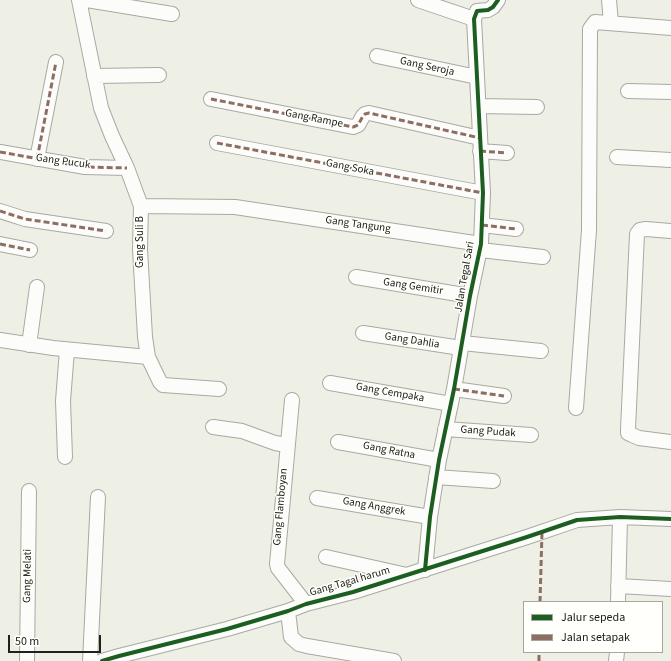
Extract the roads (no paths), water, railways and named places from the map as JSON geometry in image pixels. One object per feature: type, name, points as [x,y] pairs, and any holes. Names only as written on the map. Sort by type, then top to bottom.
[{"type":"street","name":"Gang Suli B","points":[[79,0],[101,108],[127,168],[141,206],[140,249],[145,336],[148,356],[160,382],[163,385],[219,389]]},
{"type":"street","points":[[87,0],[172,14]]},
{"type":"street","points":[[418,0],[474,19],[477,10],[488,10],[493,7],[498,0]]},
{"type":"street","points":[[609,0],[611,23]]},
{"type":"street","name":"Jalan Tegal Sari","points":[[425,570],[430,517],[436,477],[462,346],[480,247],[482,225],[483,193],[474,19]]},
{"type":"street","points":[[576,408],[589,230],[590,29],[595,22],[671,28]]},
{"type":"street","name":"Gang Seroja","points":[[377,56],[477,77]]},
{"type":"street","points":[[37,159],[56,62]]},
{"type":"street","points":[[94,76],[160,75]]},
{"type":"street","points":[[628,91],[671,92]]},
{"type":"street","name":"Gang Rampe","points":[[211,99],[353,127],[358,125],[365,114],[369,113],[480,144]]},
{"type":"street","points":[[479,106],[537,107]]},
{"type":"street","name":"Gang Soka","points":[[217,143],[483,193]]},
{"type":"street","points":[[480,144],[507,153]]},
{"type":"street","name":"Gang Pucuk","points":[[0,152],[85,167],[127,168]]},
{"type":"street","points":[[616,157],[671,160]]},
{"type":"street","name":"Gang Tangung","points":[[141,206],[235,207],[543,257]]},
{"type":"street","points":[[0,211],[25,219],[106,231]]},
{"type":"street","points":[[482,225],[516,228]]},
{"type":"street","points":[[671,231],[646,229],[640,230],[637,234],[628,429],[628,433],[639,438],[671,442]]},
{"type":"street","points":[[0,244],[30,250]]},
{"type":"street","name":"Gang Gemitir","points":[[356,278],[470,296]]},
{"type":"street","points":[[29,344],[37,287]]},
{"type":"street","name":"Gang Dahlia","points":[[363,333],[462,346],[541,352]]},
{"type":"street","points":[[0,340],[67,350],[148,356]]},
{"type":"street","points":[[65,457],[63,401],[67,350]]},
{"type":"street","name":"Gang Cempaka","points":[[330,383],[451,404]]},
{"type":"street","points":[[454,389],[504,396]]},
{"type":"street","name":"Gang Flamboyan","points":[[292,400],[276,564],[306,604]]},
{"type":"street","points":[[213,427],[242,431],[287,445]]},
{"type":"street","name":"Gang Pudak","points":[[445,429],[531,435]]},
{"type":"street","name":"Gang Ratna","points":[[338,442],[439,460]]},
{"type":"street","points":[[436,477],[493,481]]},
{"type":"street","name":"Gang Melati","points":[[27,661],[29,491]]},
{"type":"street","points":[[90,661],[98,497]]},
{"type":"street","name":"Gang Anggrek","points":[[317,498],[430,517]]},
{"type":"street","points":[[618,601],[620,517]]},
{"type":"street","name":"Gang Tagal harum","points":[[104,661],[228,629],[306,604],[354,592],[577,520],[620,517],[671,519]]},
{"type":"street","points":[[326,557],[408,575]]},
{"type":"street","points":[[618,586],[671,589]]},
{"type":"street","points":[[288,611],[291,637],[299,644],[394,661]]}]
